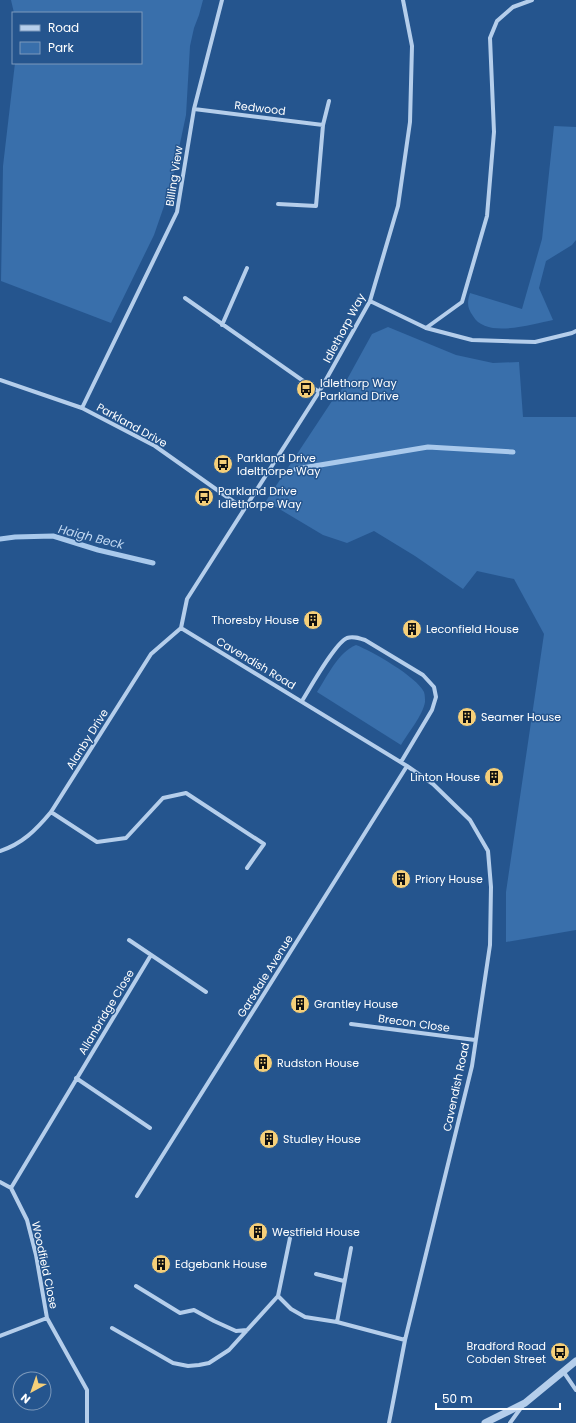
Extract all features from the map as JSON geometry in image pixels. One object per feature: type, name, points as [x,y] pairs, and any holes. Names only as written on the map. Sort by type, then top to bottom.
[{"type":"street","name":"Billing View","points":[[82,408],[177,212],[194,109],[222,0]]},
{"type":"street","name":"Idlethorp Way","points":[[181,628],[187,599],[319,392],[370,301],[398,206],[410,122],[412,46],[403,0]]},
{"type":"street","points":[[426,328],[462,302],[488,216],[494,132],[490,38],[497,21],[513,7],[532,0]]},
{"type":"street","points":[[278,204],[316,206],[323,125],[329,101]]},
{"type":"street","name":"Redwood","points":[[194,109],[323,125]]},
{"type":"street","points":[[222,325],[247,268]]},
{"type":"street","points":[[185,298],[319,392]]},
{"type":"street","points":[[370,301],[426,328],[472,340],[535,342],[576,331]]},
{"type":"street","name":"Parkland Drive","points":[[0,380],[82,408],[155,446],[244,509]]},
{"type":"street","name":"Cavendish Road","points":[[181,628],[408,766],[434,784],[470,820],[488,851],[491,887],[490,946],[472,1066],[405,1340],[389,1423]]},
{"type":"street","name":"Alanby Drive","points":[[0,851],[14,846],[38,828],[51,812],[151,654],[181,628]]},
{"type":"street","name":"Cavendish Road","points":[[302,701],[333,652],[346,638],[355,637],[366,640],[423,674],[434,687],[436,697],[432,710],[401,762]]},
{"type":"street","name":"Garsdale Avenue","points":[[137,1196],[408,766]]},
{"type":"street","points":[[51,812],[97,842],[126,838],[163,798],[186,793],[264,844],[247,868]]},
{"type":"street","points":[[129,940],[206,992]]},
{"type":"street","name":"Allanbridge Close","points":[[10,1188],[151,955]]},
{"type":"street","name":"Brecon Close","points":[[351,1024],[475,1040]]},
{"type":"street","points":[[76,1078],[150,1128]]},
{"type":"street","points":[[0,1182],[10,1188]]},
{"type":"street","name":"Woodfield Close","points":[[10,1188],[27,1220],[36,1255],[47,1318],[87,1390],[88,1423]]},
{"type":"street","points":[[112,1328],[173,1363],[188,1366],[209,1364],[229,1350],[278,1296],[290,1238]]},
{"type":"street","points":[[337,1322],[350,1248]]},
{"type":"street","points":[[316,1274],[344,1281]]},
{"type":"street","points":[[136,1286],[180,1313],[194,1310],[236,1331],[247,1330]]},
{"type":"street","points":[[278,1296],[291,1309],[305,1317],[337,1322],[405,1340]]},
{"type":"street","points":[[0,1336],[47,1318]]},
{"type":"street","points":[[485,1423],[525,1403],[576,1361]]},
{"type":"street","points":[[563,1371],[576,1390]]},
{"type":"street","points":[[510,1423],[525,1403]]},
{"type":"green space","points":[[11,0],[203,0],[190,46],[186,115],[171,186],[154,235],[111,323],[1,281],[3,166],[15,64],[142,64],[142,12],[14,12]]},
{"type":"green space","points":[[554,126],[576,127],[576,240],[572,245],[546,261],[539,288],[553,320],[522,327],[488,327],[479,323],[473,316],[468,305],[468,299],[470,293],[522,309],[542,239]]},
{"type":"green space","points":[[388,327],[456,355],[493,363],[519,362],[523,417],[576,417],[576,930],[506,942],[506,892],[544,634],[514,579],[477,571],[463,589],[415,556],[374,531],[347,543],[323,535],[266,501],[332,401],[339,394],[372,334]]},
{"type":"green space","points":[[356,645],[404,672],[420,686],[424,692],[424,707],[401,745],[317,692],[338,659],[350,648]]},
{"type":"waterway","points":[[296,469],[428,447],[513,452]]},
{"type":"waterway","name":"Haigh Beck","points":[[0,539],[53,536],[98,550],[153,563]]},
{"type":"place","name":"Idlethorp Way Parkland Drive","points":[[306,389]]},
{"type":"place","name":"Parkland Drive Idelthorpe Way","points":[[223,464]]},
{"type":"place","name":"Parkland Drive Idlethorpe Way","points":[[204,497]]},
{"type":"place","name":"Thoresby House","points":[[313,620]]},
{"type":"place","name":"Leconfield House","points":[[412,629]]},
{"type":"place","name":"Seamer House","points":[[467,717]]},
{"type":"place","name":"Linton House","points":[[494,777]]},
{"type":"place","name":"Priory House","points":[[401,879]]},
{"type":"place","name":"Grantley House","points":[[300,1004]]},
{"type":"place","name":"Rudston House","points":[[263,1063]]},
{"type":"place","name":"Studley House","points":[[269,1139]]},
{"type":"place","name":"Westfield House","points":[[258,1232]]},
{"type":"place","name":"Edgebank House","points":[[161,1264]]},
{"type":"place","name":"Bradford Road Cobden Street","points":[[560,1352]]}]
